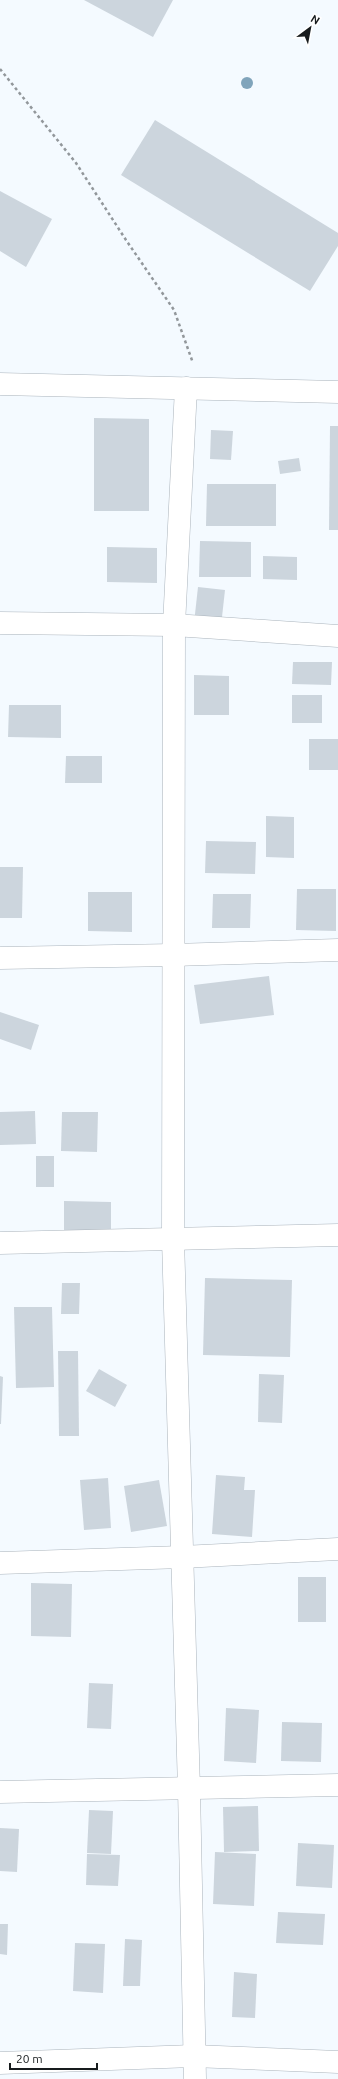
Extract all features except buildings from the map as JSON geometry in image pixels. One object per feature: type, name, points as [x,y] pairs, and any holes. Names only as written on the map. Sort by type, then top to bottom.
[{"type":"street","points":[[0,384],[338,392]]},
{"type":"street","points":[[194,388],[174,625],[173,1239],[189,1789],[195,2079]]},
{"type":"street","points":[[0,623],[174,625],[338,636]]},
{"type":"street","points":[[0,958],[338,950]]},
{"type":"street","points":[[0,1243],[338,1235]]},
{"type":"street","points":[[0,1563],[182,1557],[338,1549]]},
{"type":"street","points":[[0,1792],[338,1785]]},
{"type":"street","points":[[0,2063],[194,2056],[338,2062]]},
{"type":"path","points":[[0,69],[76,163],[174,310],[194,388]]}]
